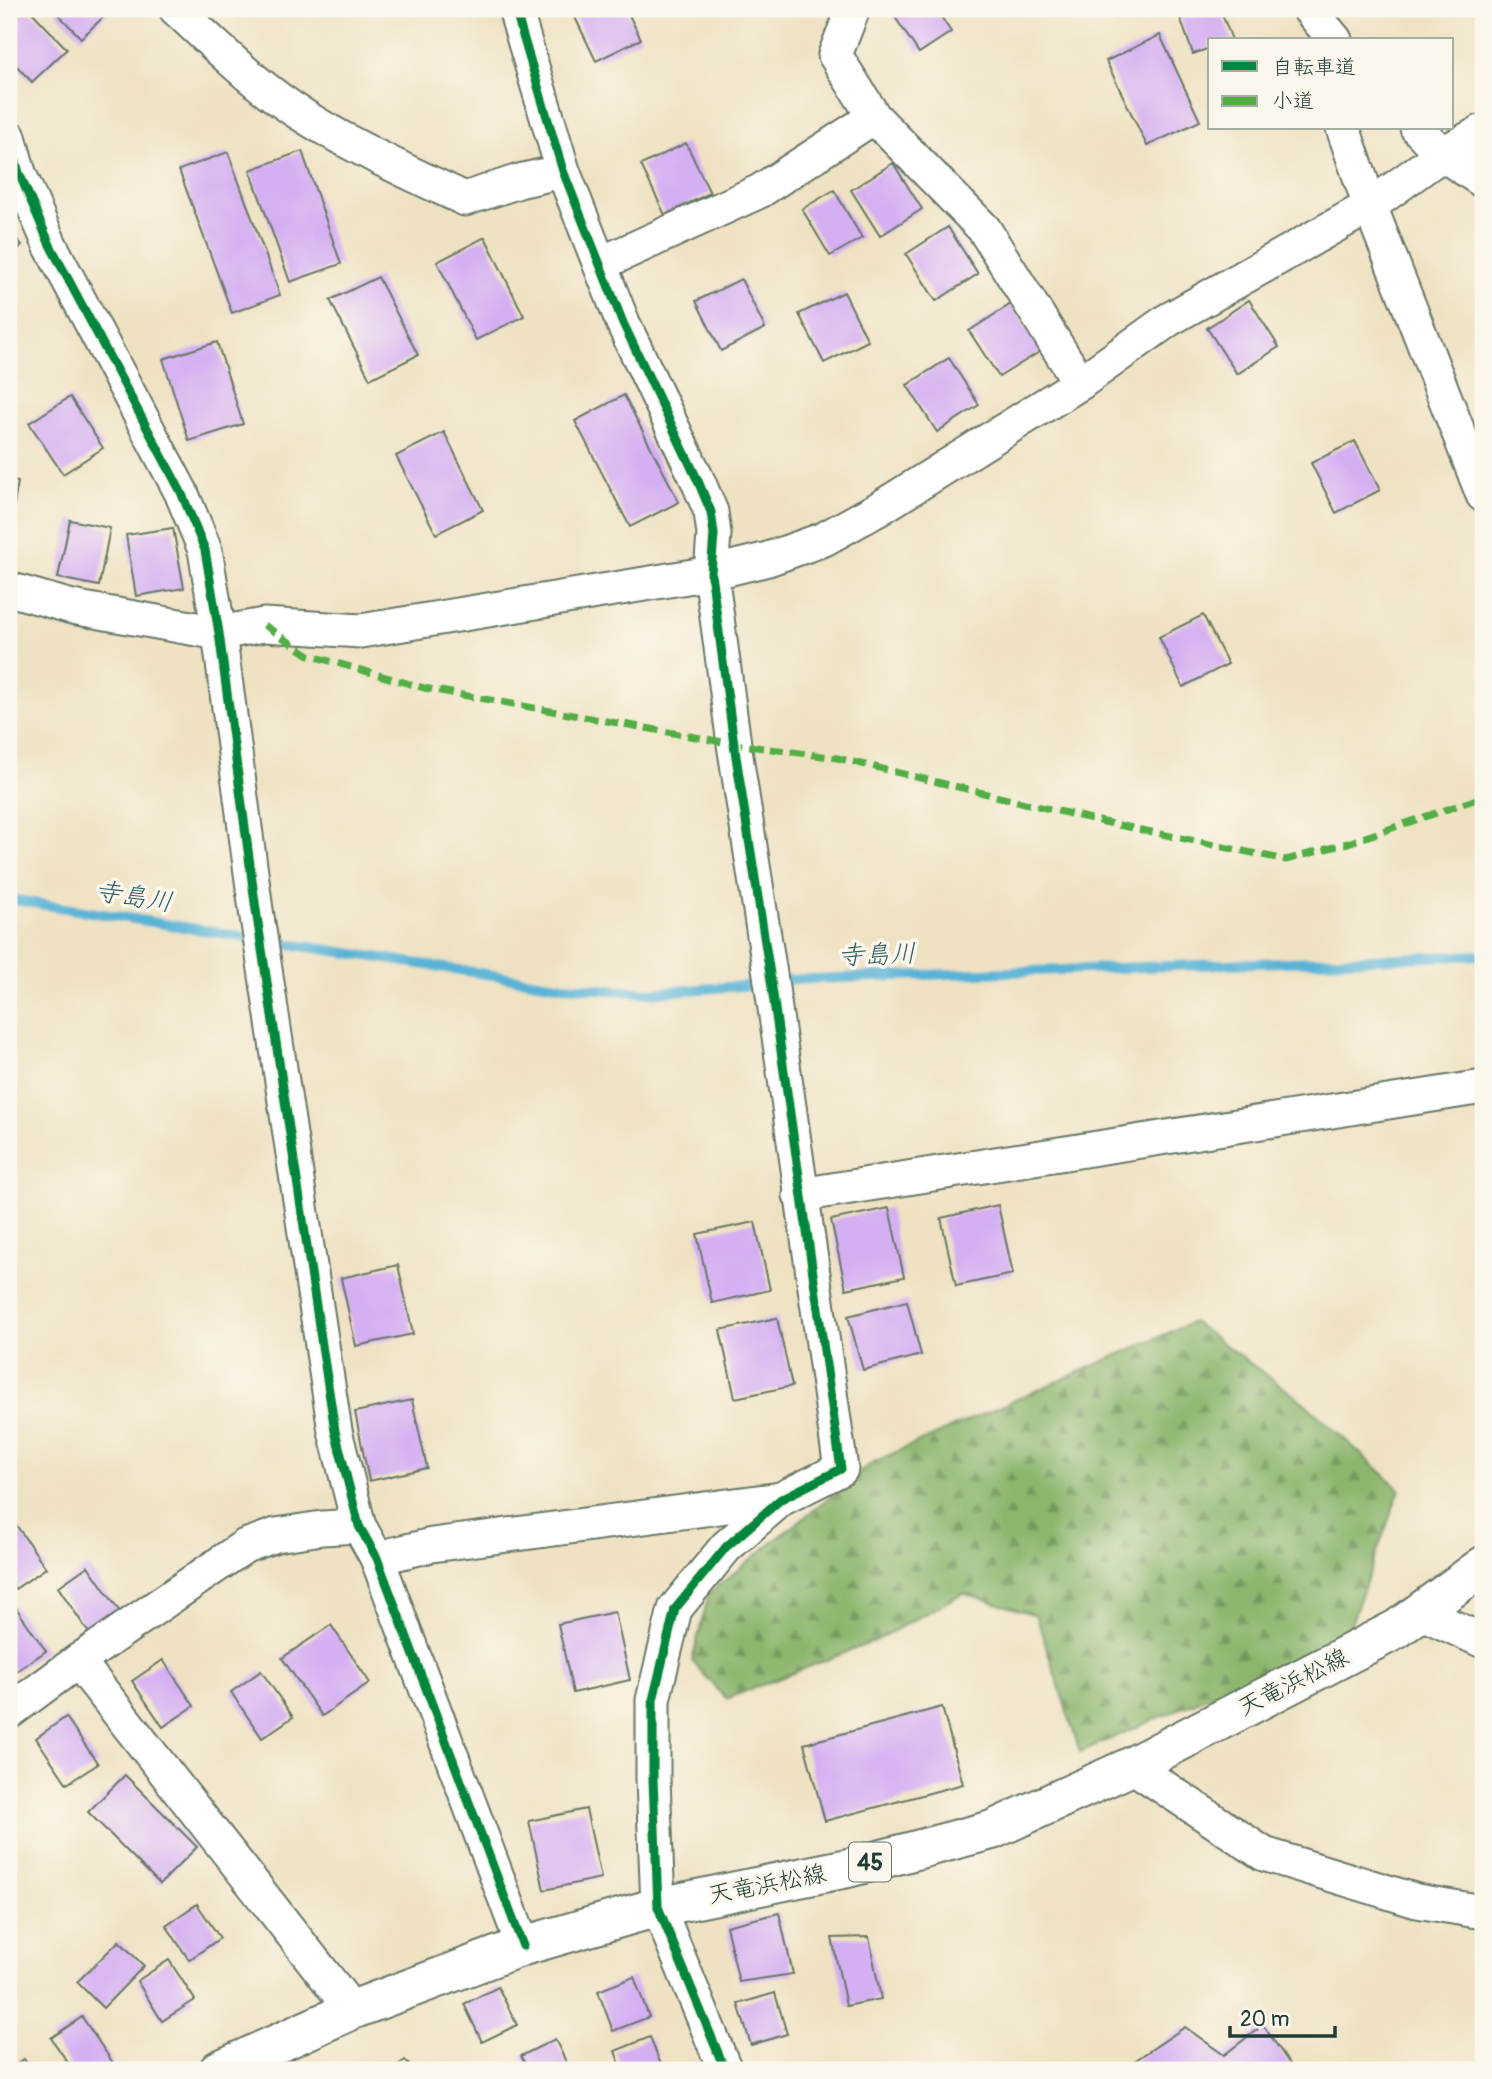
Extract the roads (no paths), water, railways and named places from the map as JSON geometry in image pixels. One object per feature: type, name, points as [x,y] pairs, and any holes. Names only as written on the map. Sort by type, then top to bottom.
[{"type":"main road","name":"天竜浜松線","points":[[219,2070],[352,2010],[523,1946],[658,1907],[848,1868],[992,1829],[1132,1766],[1397,1629],[1483,1566]]},
{"type":"street","points":[[176,9],[242,69],[306,118],[391,164],[465,199],[519,181],[563,171]]},
{"type":"street","points":[[515,9],[563,171],[623,323],[711,512],[715,534],[711,573],[734,744],[841,1469],[781,1499],[726,1547],[675,1609],[653,1700],[658,1907],[725,2070]]},
{"type":"street","points":[[853,9],[835,55],[874,117],[984,229],[1080,383]]},
{"type":"street","points":[[1303,9],[1313,38]]},
{"type":"street","points":[[1309,9],[1333,38]]},
{"type":"street","points":[[600,264],[760,191],[874,117]]},
{"type":"street","points":[[1344,130],[1370,206],[1483,495]]},
{"type":"street","points":[[1419,130],[1442,154],[1483,181]]},
{"type":"street","points":[[9,589],[72,607],[219,633],[264,625],[361,631],[711,573],[768,559],[824,539],[880,508],[1080,383],[1168,320],[1370,206],[1442,154],[1483,131]]},
{"type":"street","points":[[9,137],[19,173],[50,245],[181,492],[205,550],[335,1431],[359,1526],[377,1558],[523,1946]]},
{"type":"street","points":[[800,1195],[1483,1087]]},
{"type":"street","points":[[377,1558],[432,1545],[781,1499]]},
{"type":"street","points":[[9,1712],[245,1546],[276,1535],[359,1526]]},
{"type":"street","points":[[1420,1612],[1483,1641]]},
{"type":"street","points":[[78,1661],[352,2010]]},
{"type":"street","points":[[1132,1766],[1264,1854],[1417,1901],[1483,1912]]},
{"type":"waterway","name":"寺島川","points":[[9,899],[252,938]]},
{"type":"waterway","name":"寺島川","points":[[276,942],[564,986],[649,993],[783,980],[1483,955]]}]
